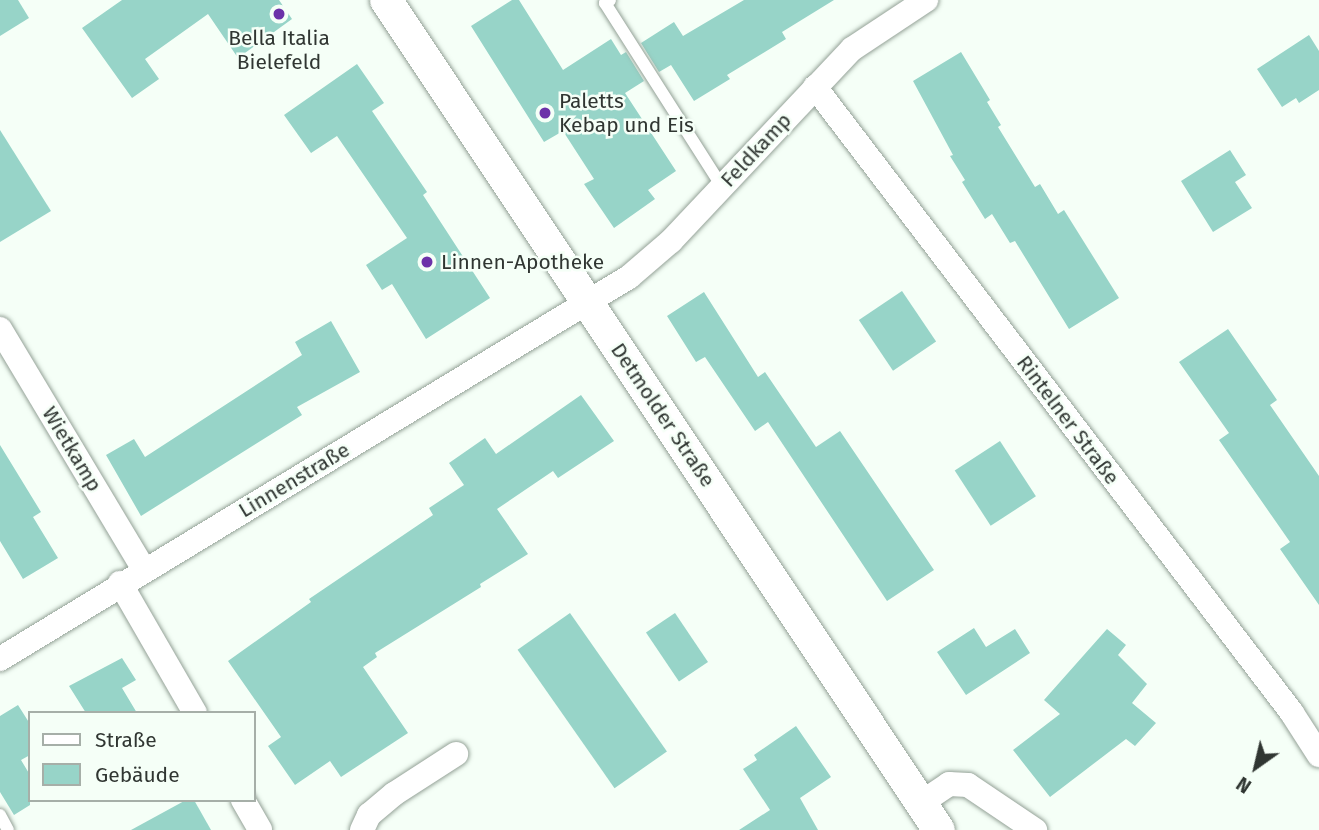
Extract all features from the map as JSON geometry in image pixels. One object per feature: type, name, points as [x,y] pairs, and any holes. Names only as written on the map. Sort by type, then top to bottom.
[{"type":"street","name":"Detmolder Straße","points":[[386,0],[939,830]]},
{"type":"street","name":"Feldkamp","points":[[589,303],[648,262],[852,49],[926,0]]},
{"type":"street","name":"Rintelner Straße","points":[[815,87],[1292,713],[1319,755]]},
{"type":"street","name":"Linnenstraße","points":[[0,659],[120,583],[589,303]]},
{"type":"street","name":"Wietkamp","points":[[0,329],[144,570]]},
{"type":"street","points":[[120,583],[194,711]]},
{"type":"street","points":[[362,830],[369,815],[394,794],[456,754]]},
{"type":"street","points":[[921,803],[949,784],[968,785],[1035,830]]},
{"type":"street","points":[[244,802],[260,830]]},
{"type":"lane","points":[[610,0],[605,3],[722,187]]},
{"type":"lane","points":[[0,815],[8,830]]},
{"type":"building","points":[[0,0],[18,0],[29,18],[0,36]]},
{"type":"building","points":[[122,0],[279,0],[292,19],[238,58],[208,14],[145,59],[159,79],[132,98],[82,28]]},
{"type":"building","points":[[512,0],[519,0],[563,70],[611,39],[621,55],[626,52],[644,81],[625,93],[676,171],[648,190],[655,199],[614,228],[584,184],[594,179],[563,131],[544,142],[471,26]]},
{"type":"building","points":[[744,0],[834,0],[782,32],[786,39],[727,75],[730,79],[694,101],[671,65],[659,72],[641,43],[674,22],[683,36]]},
{"type":"building","points":[[1309,35],[1319,51],[1319,90],[1299,103],[1296,98],[1282,107],[1257,69]]},
{"type":"building","points":[[961,52],[990,100],[987,102],[1001,125],[998,127],[1035,187],[1040,184],[1058,214],[1064,210],[1119,298],[1069,329],[1015,241],[1010,243],[992,214],[985,219],[962,182],[965,180],[950,156],[953,155],[913,81]]},
{"type":"building","points":[[357,64],[384,103],[372,111],[427,192],[423,195],[490,298],[426,339],[392,284],[382,290],[366,265],[407,238],[337,136],[311,153],[284,115]]},
{"type":"building","points":[[0,130],[51,211],[0,242]]},
{"type":"building","points":[[1230,150],[1246,175],[1235,182],[1252,208],[1213,232],[1181,181]]},
{"type":"building","points":[[902,291],[936,342],[893,371],[859,320]]},
{"type":"building","points":[[704,292],[758,377],[765,372],[816,447],[840,431],[934,570],[887,601],[768,422],[755,431],[705,357],[696,362],[667,316]]},
{"type":"building","points":[[331,321],[360,372],[297,407],[302,415],[141,516],[106,455],[134,439],[145,457],[302,355],[295,342]]},
{"type":"building","points":[[1228,329],[1277,400],[1270,405],[1319,476],[1319,605],[1280,549],[1290,542],[1219,440],[1229,433],[1179,362]]},
{"type":"building","points":[[581,395],[614,441],[558,478],[553,471],[497,509],[528,554],[480,584],[481,587],[375,653],[377,657],[363,667],[408,733],[341,777],[330,761],[295,785],[268,746],[281,737],[228,661],[311,602],[309,599],[433,515],[429,508],[464,485],[449,463],[485,438],[496,454]]},
{"type":"building","points":[[1000,441],[1036,496],[991,526],[955,470]]},
{"type":"building","points":[[0,445],[41,512],[33,517],[58,558],[23,579],[0,541]]},
{"type":"building","points":[[570,613],[667,751],[615,788],[518,650]]},
{"type":"building","points":[[675,613],[708,662],[679,681],[646,633]]},
{"type":"building","points":[[974,628],[986,647],[1015,629],[1030,653],[966,695],[937,652]]},
{"type":"building","points":[[1107,629],[1126,645],[1118,655],[1147,684],[1132,703],[1156,723],[1135,746],[1126,739],[1050,797],[1013,750],[1060,714],[1044,700]]},
{"type":"building","points":[[122,658],[136,680],[122,688],[136,711],[85,711],[69,686]]},
{"type":"building","points":[[18,705],[28,721],[28,756],[21,760],[28,772],[30,805],[14,815],[0,792],[0,716]]},
{"type":"building","points":[[796,726],[831,777],[800,798],[818,830],[739,830],[770,810],[743,769],[757,760],[754,755]]},
{"type":"building","points":[[182,802],[195,802],[211,830],[131,830]]},
{"type":"place","name":"Bella Italia Bielefeld","points":[[279,14]]},
{"type":"place","name":"Paletts Kebap und Eis","points":[[545,113]]},
{"type":"place","name":"Linnen-Apotheke","points":[[427,262]]}]
